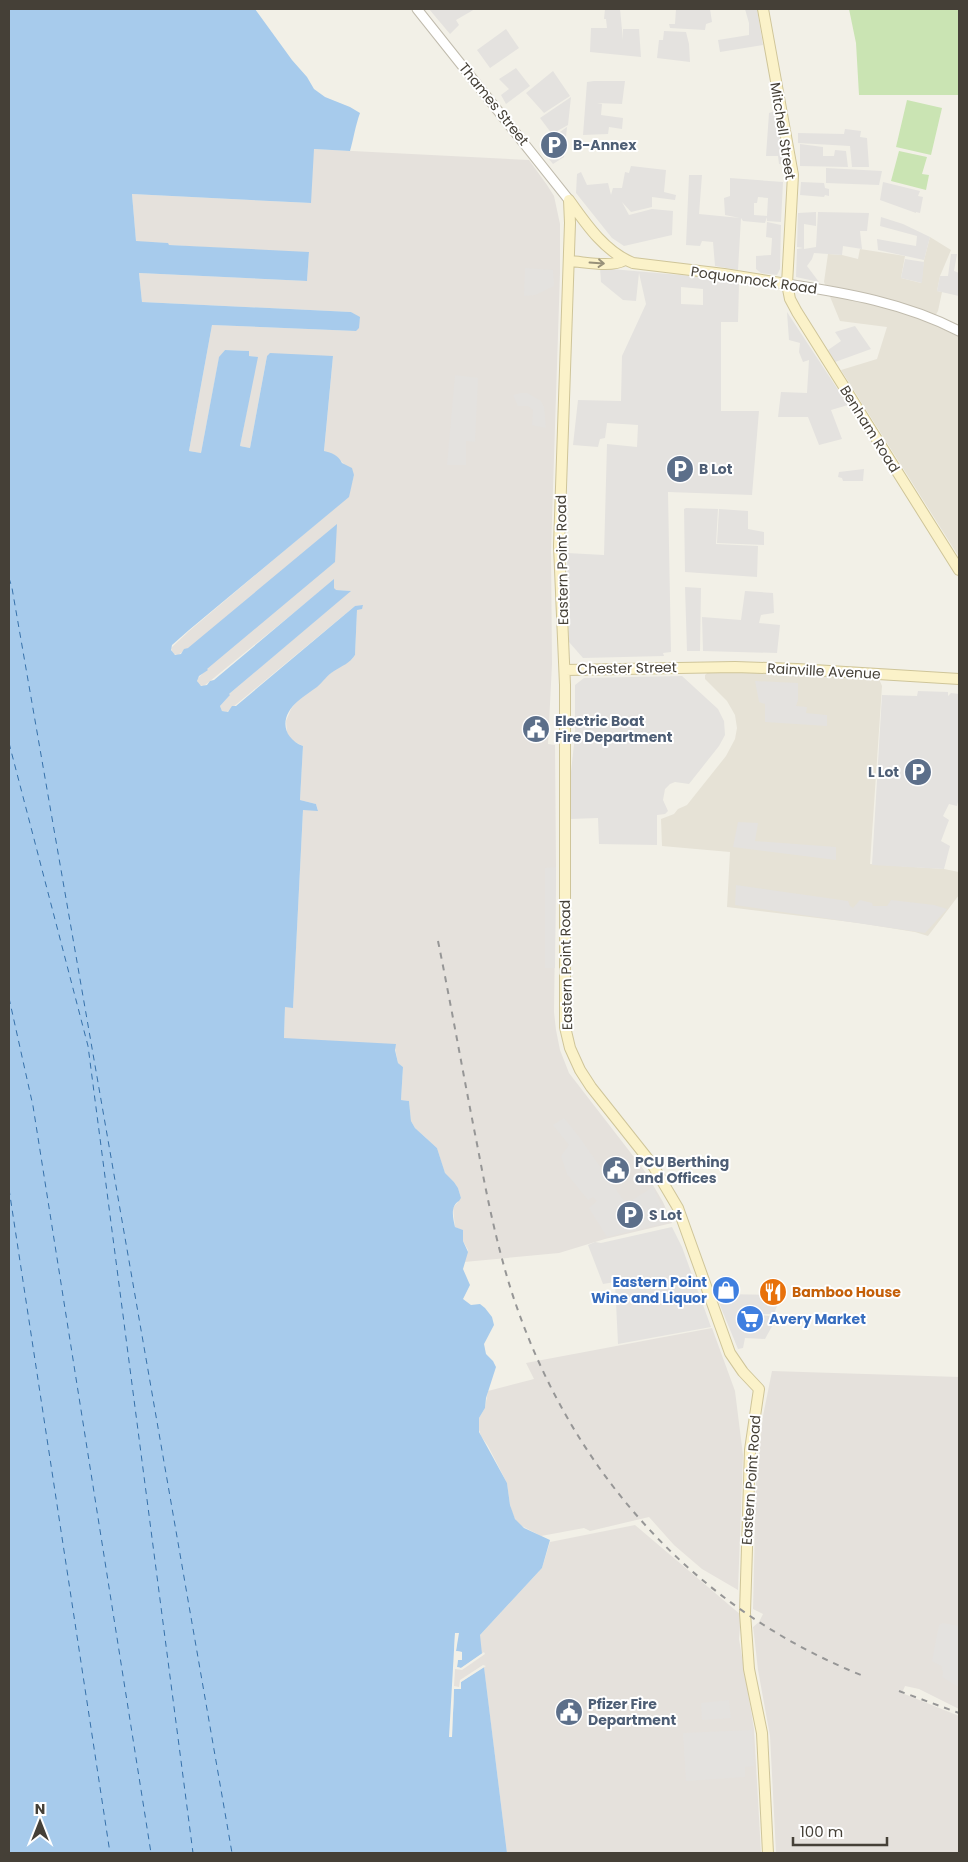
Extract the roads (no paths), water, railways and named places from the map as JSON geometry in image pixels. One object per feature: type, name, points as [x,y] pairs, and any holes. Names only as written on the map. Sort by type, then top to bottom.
[{"type":"main road","name":"Mitchell Street","points":[[763,9],[792,175],[786,284]]},
{"type":"main road","name":"Poquonnock Road","points":[[569,200],[606,246],[625,260],[644,266],[724,274],[786,284]]},
{"type":"main road","name":"Eastern Point Road","points":[[569,200],[569,261],[560,546],[565,670],[565,1027],[570,1048],[580,1070],[591,1087],[652,1164],[667,1187],[678,1208],[730,1352],[743,1372],[759,1390],[750,1450],[745,1613],[749,1669],[762,1733],[768,1853]]},
{"type":"main road","points":[[569,261],[608,264],[625,260]]},
{"type":"main road","name":"Benham Road","points":[[786,284],[790,299],[797,312],[959,570]]},
{"type":"main road","name":"Chester Street","points":[[565,670],[689,667]]},
{"type":"main road","name":"Rainville Avenue","points":[[689,667],[798,669],[959,679]]},
{"type":"street","name":"Thames Street","points":[[417,9],[569,200]]},
{"type":"street","name":"Poquonnock Road","points":[[786,284],[859,296],[903,307],[926,315],[959,331]]},
{"type":"water","points":[[9,9],[255,9],[314,89],[325,97],[360,113],[350,151],[314,149],[311,203],[132,194],[136,241],[168,243],[169,245],[309,252],[307,281],[139,273],[142,302],[351,312],[360,317],[359,328],[356,331],[212,325],[189,451],[201,453],[219,357],[225,350],[249,351],[249,356],[258,357],[240,446],[250,448],[267,356],[270,353],[333,356],[324,451],[339,458],[342,463],[352,468],[354,475],[349,497],[189,630],[172,645],[171,650],[175,655],[181,654],[184,649],[188,648],[337,524],[335,562],[207,669],[199,676],[197,681],[201,686],[207,685],[210,681],[214,680],[334,579],[334,588],[336,590],[351,591],[229,694],[220,706],[222,711],[228,712],[232,706],[236,706],[355,606],[363,605],[362,609],[357,610],[355,655],[353,658],[298,701],[288,713],[286,719],[287,732],[290,737],[303,746],[300,800],[316,804],[318,811],[303,810],[293,1008],[285,1007],[284,1038],[396,1044],[395,1050],[398,1063],[403,1067],[401,1100],[409,1101],[411,1121],[415,1128],[437,1148],[445,1173],[458,1188],[461,1198],[454,1206],[453,1212],[455,1227],[463,1230],[463,1241],[468,1252],[463,1269],[470,1285],[463,1299],[471,1305],[480,1304],[485,1308],[492,1317],[494,1325],[484,1344],[486,1354],[496,1367],[486,1398],[485,1408],[479,1418],[479,1432],[507,1483],[510,1505],[515,1519],[524,1528],[550,1540],[542,1568],[480,1635],[482,1654],[461,1668],[457,1667],[458,1659],[462,1659],[462,1652],[456,1651],[458,1633],[455,1633],[452,1737],[454,1689],[461,1689],[461,1682],[484,1667],[507,1853],[9,1853]]},
{"type":"railway","points":[[438,941],[485,1185],[502,1257],[512,1293],[536,1357],[567,1416],[602,1472],[644,1523],[690,1570],[742,1611],[799,1646],[861,1675]]},
{"type":"railway","points":[[899,1691],[959,1713]]},
{"type":"place","name":"B-Annex","points":[[554,145]]},
{"type":"place","name":"B Lot","points":[[680,469]]},
{"type":"place","name":"Electric Boat Fire Department","points":[[536,729]]},
{"type":"place","name":"L Lot","points":[[918,772]]},
{"type":"place","name":"PCU Berthing and Offices","points":[[616,1170]]},
{"type":"place","name":"S Lot","points":[[630,1215]]},
{"type":"place","name":"Eastern Point Wine and Liquor","points":[[726,1290]]},
{"type":"place","name":"Bamboo House","points":[[773,1292]]},
{"type":"place","name":"Avery Market","points":[[750,1319]]},
{"type":"place","name":"Pfizer Fire Department","points":[[569,1712]]}]
